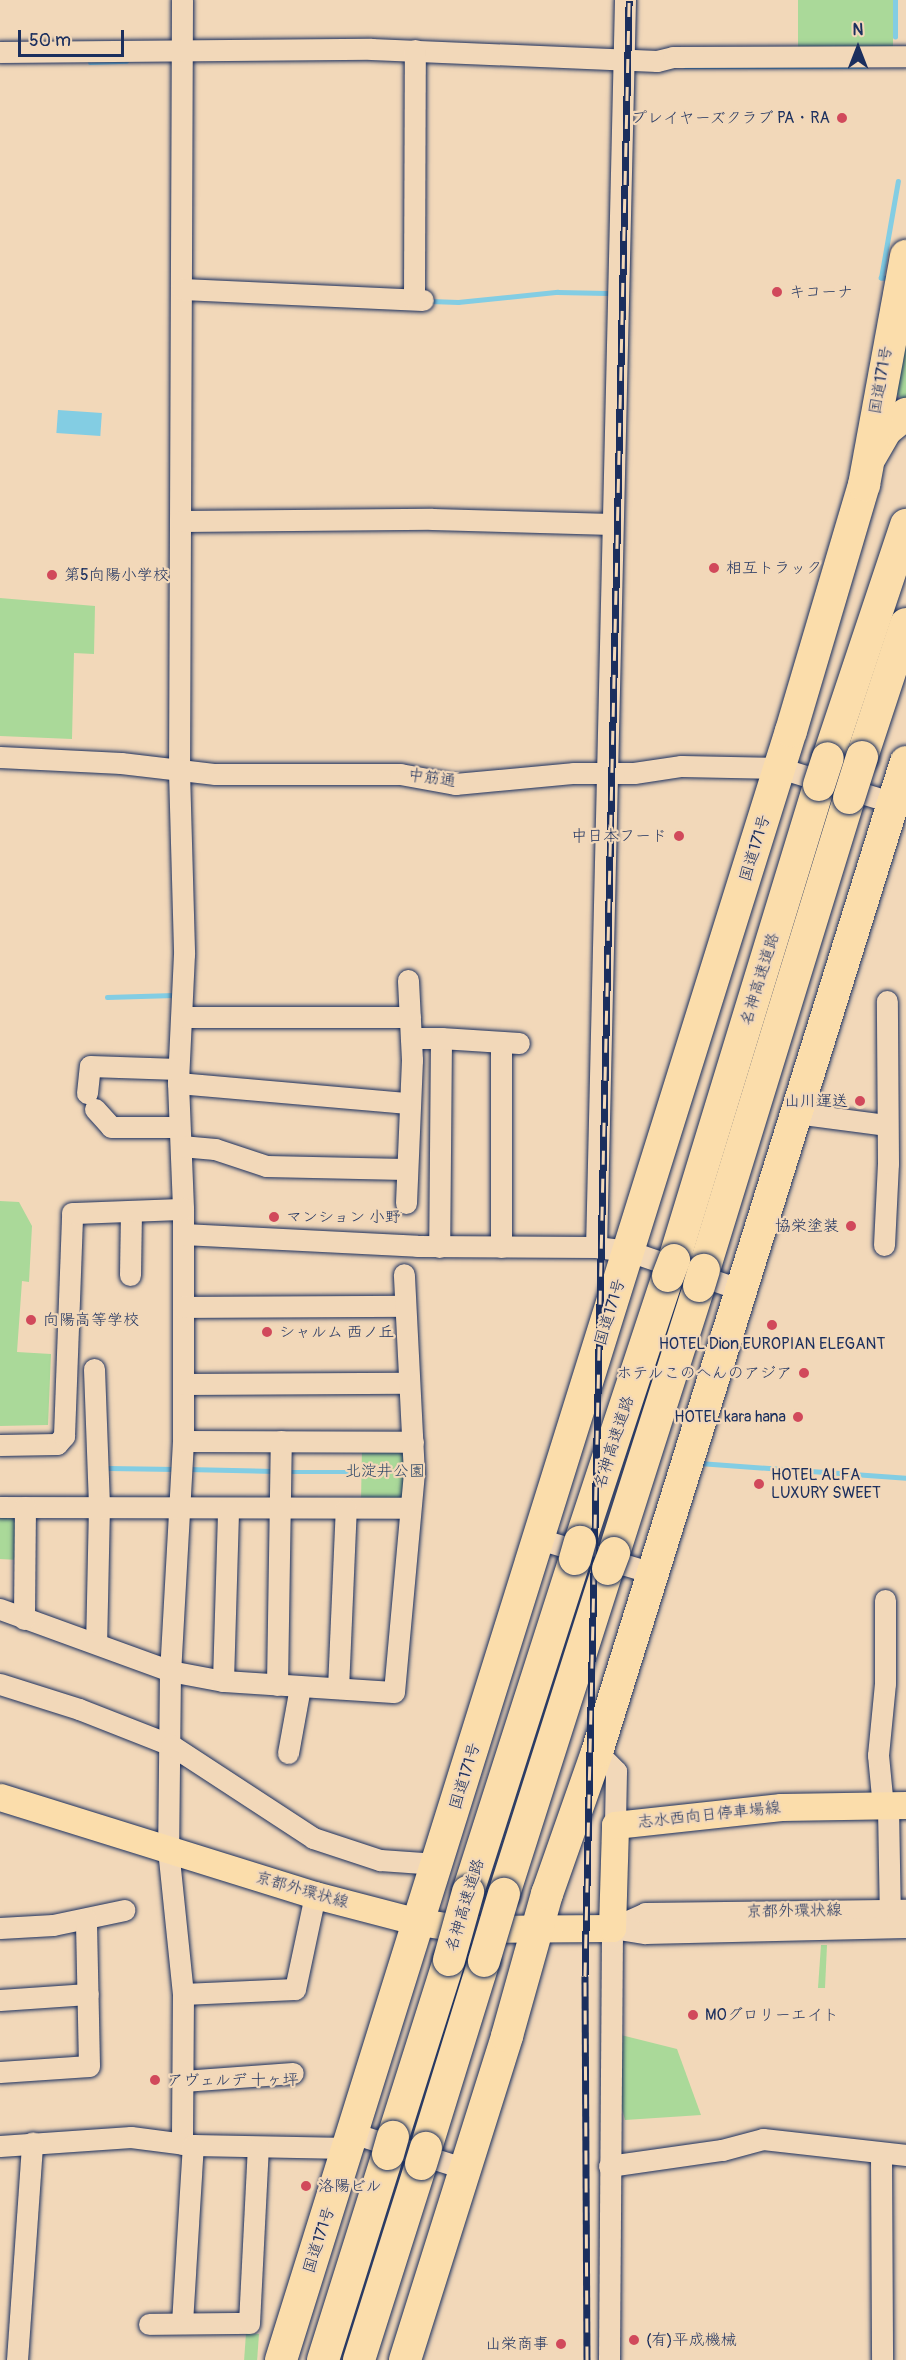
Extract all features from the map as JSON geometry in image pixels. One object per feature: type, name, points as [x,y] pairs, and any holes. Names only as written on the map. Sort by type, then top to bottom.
[{"type":"highway","name":"国道171号","points":[[281,2360],[780,768],[868,462],[902,271]]},
{"type":"highway","points":[[868,462],[886,430],[906,414]]},
{"type":"highway","name":"名神高速道路","points":[[323,2360],[468,1892],[671,1268],[824,771],[906,525]]},
{"type":"highway","name":"名神高速道路","points":[[359,2360],[504,1894],[701,1278],[849,798],[906,624]]},
{"type":"highway","points":[[405,2360],[537,1928],[597,1752],[739,1290],[906,762]]},
{"type":"main road","name":"京都外環状線","points":[[0,1797],[315,1895],[419,1922],[466,1929],[612,1928]]},
{"type":"main road","name":"志水西向日停車場線","points":[[612,1928],[615,1825],[781,1807],[892,1806]]},
{"type":"street","points":[[182,0],[180,50],[182,521],[179,771],[183,1017],[178,1076],[183,1209],[183,1441],[170,1671],[171,1745],[168,1849],[183,1994],[183,2081],[188,2144],[182,2323]]},
{"type":"street","points":[[596,1247],[625,0]]},
{"type":"street","points":[[0,52],[108,54],[180,50],[415,50],[624,54],[663,59],[906,56]]},
{"type":"street","points":[[182,289],[418,299],[415,50]]},
{"type":"street","points":[[182,521],[432,519],[612,524]]},
{"type":"street","name":"中筋通","points":[[0,757],[121,763],[179,771],[400,774],[455,784],[607,774],[681,766],[780,768],[894,803]]},
{"type":"street","points":[[406,1203],[405,1169],[411,1028],[408,980]]},
{"type":"street","points":[[884,1245],[887,1001]]},
{"type":"street","points":[[183,1017],[411,1028],[441,1038],[510,1042],[501,1247]]},
{"type":"street","points":[[439,1247],[441,1038]]},
{"type":"street","points":[[405,1169],[266,1166],[180,1136],[111,1127],[91,1101],[90,1066],[408,1103]]},
{"type":"street","points":[[795,1113],[886,1125]]},
{"type":"street","points":[[0,1445],[57,1444],[64,1436],[72,1212],[183,1209]]},
{"type":"street","points":[[130,1275],[131,1212]]},
{"type":"street","points":[[183,1234],[439,1247],[596,1247],[629,1251],[739,1290]]},
{"type":"street","points":[[0,1609],[170,1671],[223,1681],[394,1692],[409,1508],[414,1474],[404,1274]]},
{"type":"street","points":[[183,1306],[405,1306]]},
{"type":"street","points":[[94,1369],[99,1505],[96,1643]]},
{"type":"street","points":[[183,1384],[408,1383]]},
{"type":"street","points":[[183,1441],[413,1442]]},
{"type":"street","points":[[277,1685],[283,1508],[281,1441]]},
{"type":"street","points":[[0,1507],[99,1505],[409,1508]]},
{"type":"street","points":[[24,1619],[25,1507]]},
{"type":"street","points":[[223,1681],[228,1508]]},
{"type":"street","points":[[338,1688],[346,1508]]},
{"type":"street","points":[[539,1539],[652,1573]]},
{"type":"street","points":[[885,1600],[885,1683],[878,1755],[892,1806],[898,1919]]},
{"type":"street","points":[[0,1684],[79,1709],[171,1745],[313,1838],[380,1860],[437,1864]]},
{"type":"street","points":[[288,1753],[300,1687]]},
{"type":"street","points":[[597,1752],[616,1771],[615,1825]]},
{"type":"street","points":[[183,1994],[295,1989],[315,1895]]},
{"type":"street","points":[[0,1928],[86,1919],[124,1910]]},
{"type":"street","name":"京都外環状線","points":[[612,1928],[645,1913],[898,1919]]},
{"type":"street","points":[[0,2072],[89,2066],[86,1919]]},
{"type":"street","points":[[609,2360],[612,1928]]},
{"type":"street","points":[[0,2000],[88,1994]]},
{"type":"street","points":[[183,2081],[293,2073]]},
{"type":"street","points":[[0,2146],[131,2137],[188,2144],[258,2147],[350,2141],[465,2169]]},
{"type":"street","points":[[609,2166],[722,2150],[763,2139],[830,2144],[881,2154],[906,2155]]},
{"type":"street","points":[[17,2360],[33,2143]]},
{"type":"street","points":[[149,2324],[249,2323],[258,2147]]},
{"type":"street","points":[[881,2154],[882,2360]]},
{"type":"green space","points":[[798,0],[893,0],[893,50],[798,50]]},
{"type":"green space","points":[[906,318],[906,403],[894,391]]},
{"type":"green space","points":[[0,598],[95,606],[94,654],[74,653],[72,739],[0,736]]},
{"type":"green space","points":[[0,1201],[19,1202],[32,1226],[29,1282],[22,1281],[17,1352],[51,1354],[48,1425],[0,1426]]},
{"type":"green space","name":"北淀井公園","points":[[362,1447],[410,1447],[408,1495],[400,1501],[361,1501]]},
{"type":"green space","points":[[0,1514],[11,1514],[20,1522],[19,1560],[0,1559]]},
{"type":"green space","points":[[821,1945],[827,1945],[825,1988],[818,1988]]},
{"type":"green space","points":[[617,2034],[677,2049],[701,2115],[625,2120],[619,2097]]},
{"type":"green space","points":[[246,2333],[259,2334],[257,2360],[244,2360]]},
{"type":"water","points":[[58,410],[102,413],[100,436],[56,433]]},
{"type":"waterway","points":[[895,0],[895,37]]},
{"type":"waterway","points":[[90,62],[126,61]]},
{"type":"waterway","points":[[685,67],[865,67]]},
{"type":"waterway","points":[[891,279],[881,278],[898,181]]},
{"type":"waterway","points":[[430,301],[458,302],[557,292],[607,293]]},
{"type":"waterway","points":[[107,997],[174,995]]},
{"type":"waterway","points":[[699,1463],[906,1478]]},
{"type":"waterway","points":[[108,1468],[175,1469]]},
{"type":"waterway","points":[[186,1469],[274,1471]]},
{"type":"waterway","points":[[285,1472],[358,1472]]},
{"type":"railway","points":[[587,2360],[585,1976],[629,0]]},
{"type":"place","name":"プレイヤーズクラブ PA・RA","points":[[842,118]]},
{"type":"place","name":"キコーナ","points":[[777,292]]},
{"type":"place","name":"相互トラック","points":[[714,568]]},
{"type":"place","name":"第5向陽小学校","points":[[52,575]]},
{"type":"place","name":"中日本フード","points":[[679,836]]},
{"type":"place","name":"山川運送","points":[[860,1101]]},
{"type":"place","name":"マンション 小野","points":[[274,1217]]},
{"type":"place","name":"協栄塗装","points":[[851,1226]]},
{"type":"place","name":"向陽高等学校","points":[[31,1320]]},
{"type":"place","name":"HOTEL Dion EUROPIAN ELEGANT","points":[[772,1325]]},
{"type":"place","name":"シャルム 西ノ丘","points":[[267,1332]]},
{"type":"place","name":"ホテルこのへんのアジア","points":[[804,1373]]},
{"type":"place","name":"HOTEL kara hana","points":[[798,1417]]},
{"type":"place","name":"HOTEL ALFA LUXURY SWEET","points":[[759,1484]]},
{"type":"place","name":"MOグロリーエイト","points":[[693,2015]]},
{"type":"place","name":"アヴェルデ 十ヶ坪","points":[[155,2080]]},
{"type":"place","name":"洛陽ビル","points":[[306,2186]]},
{"type":"place","name":"(有)平成機械","points":[[634,2340]]},
{"type":"place","name":"山栄商事","points":[[561,2344]]}]
